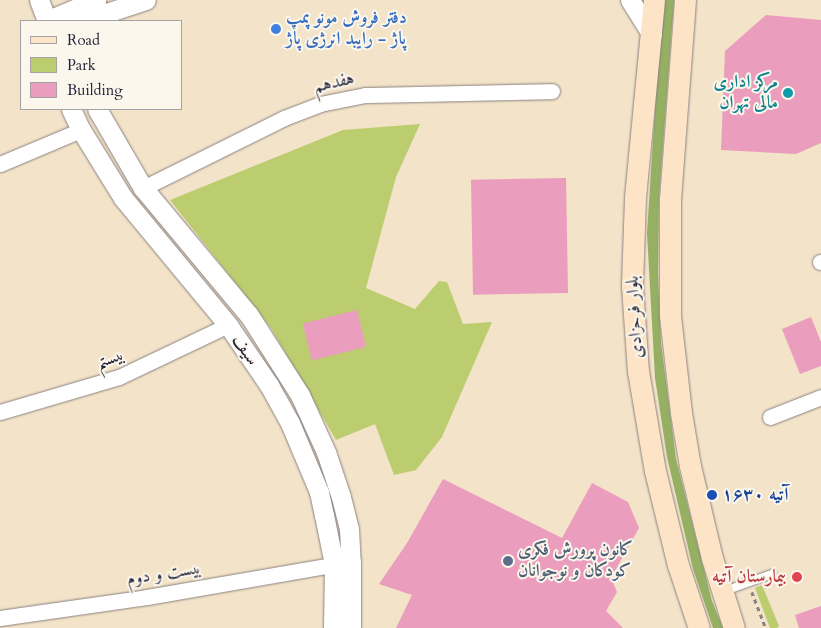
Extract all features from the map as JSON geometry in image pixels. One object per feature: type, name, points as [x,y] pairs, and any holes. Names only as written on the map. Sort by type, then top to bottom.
[{"type":"main road","name":"بلوار فرحزادی","points":[[654,0],[635,198],[632,286],[638,372],[660,490],[678,565],[699,628]]},
{"type":"main road","name":"بلوار فرحزادی","points":[[685,0],[670,198],[670,316],[681,413],[690,466],[722,592],[734,628]]},
{"type":"street","points":[[39,0],[47,20]]},
{"type":"street","points":[[49,20],[79,5],[96,0]]},
{"type":"street","points":[[85,20],[146,0]]},
{"type":"street","points":[[630,0],[652,35]]},
{"type":"street","name":"هفدهم","points":[[143,188],[284,118],[320,104],[365,95],[552,91]]},
{"type":"street","name":"سیف","points":[[71,110],[81,130],[123,198],[228,325],[268,385],[305,456],[343,563],[351,628]]},
{"type":"street","points":[[0,164],[81,130],[100,114]]},
{"type":"street","name":"سیف","points":[[100,114],[143,188],[249,316],[300,395],[326,452],[342,497],[348,529],[333,628]]},
{"type":"street","points":[[123,198],[143,188]]},
{"type":"street","points":[[228,325],[249,316]]},
{"type":"street","name":"بیستم","points":[[0,412],[119,377],[228,325]]},
{"type":"street","points":[[770,417],[821,397]]},
{"type":"street","name":"بیست و دوم","points":[[0,618],[147,596],[343,563]]},
{"type":"lane","points":[[722,592],[772,574]]},
{"type":"path","points":[[750,587],[766,628]]},
{"type":"green space","points":[[662,0],[674,0],[659,197],[658,273],[661,343],[676,459],[712,601],[723,628],[713,628],[693,569],[667,457],[655,378],[647,233]]},
{"type":"green space","points":[[420,124],[396,177],[366,288],[415,309],[439,281],[447,282],[463,324],[492,322],[442,437],[416,470],[394,475],[375,424],[336,440],[271,328],[170,200],[343,130]]},
{"type":"green space","points":[[762,585],[779,626],[777,628],[770,628],[755,588]]},
{"type":"building","points":[[766,15],[821,20],[821,143],[796,154],[721,150],[725,51]]},
{"type":"building","points":[[566,178],[568,293],[473,295],[471,180]]},
{"type":"building","points":[[357,310],[366,347],[312,360],[303,324]]},
{"type":"building","points":[[811,317],[821,342],[821,366],[800,374],[782,329]]},
{"type":"building","name":"کانون پرورش فکری کودکان و نوجوانان","points":[[443,479],[562,538],[592,483],[628,502],[639,528],[611,578],[617,592],[606,611],[623,628],[396,628],[412,595],[379,584],[407,543]]},
{"type":"building","points":[[821,606],[821,628],[799,628],[795,615]]},
{"type":"place","name":"دفتر فروش مونو پمپ پاژ - رایبد انرژی پاژ","points":[[276,29]]},
{"type":"place","name":"مرکز اداری مالی تهران","points":[[788,93]]},
{"type":"place","name":"آتیه ۱۶۳۰","points":[[712,495]]},
{"type":"place","name":"کانون پرورش فکری کودکان و نوجوانان","points":[[508,561]]},
{"type":"place","name":"بیمارستان آتیه","points":[[797,577]]}]
